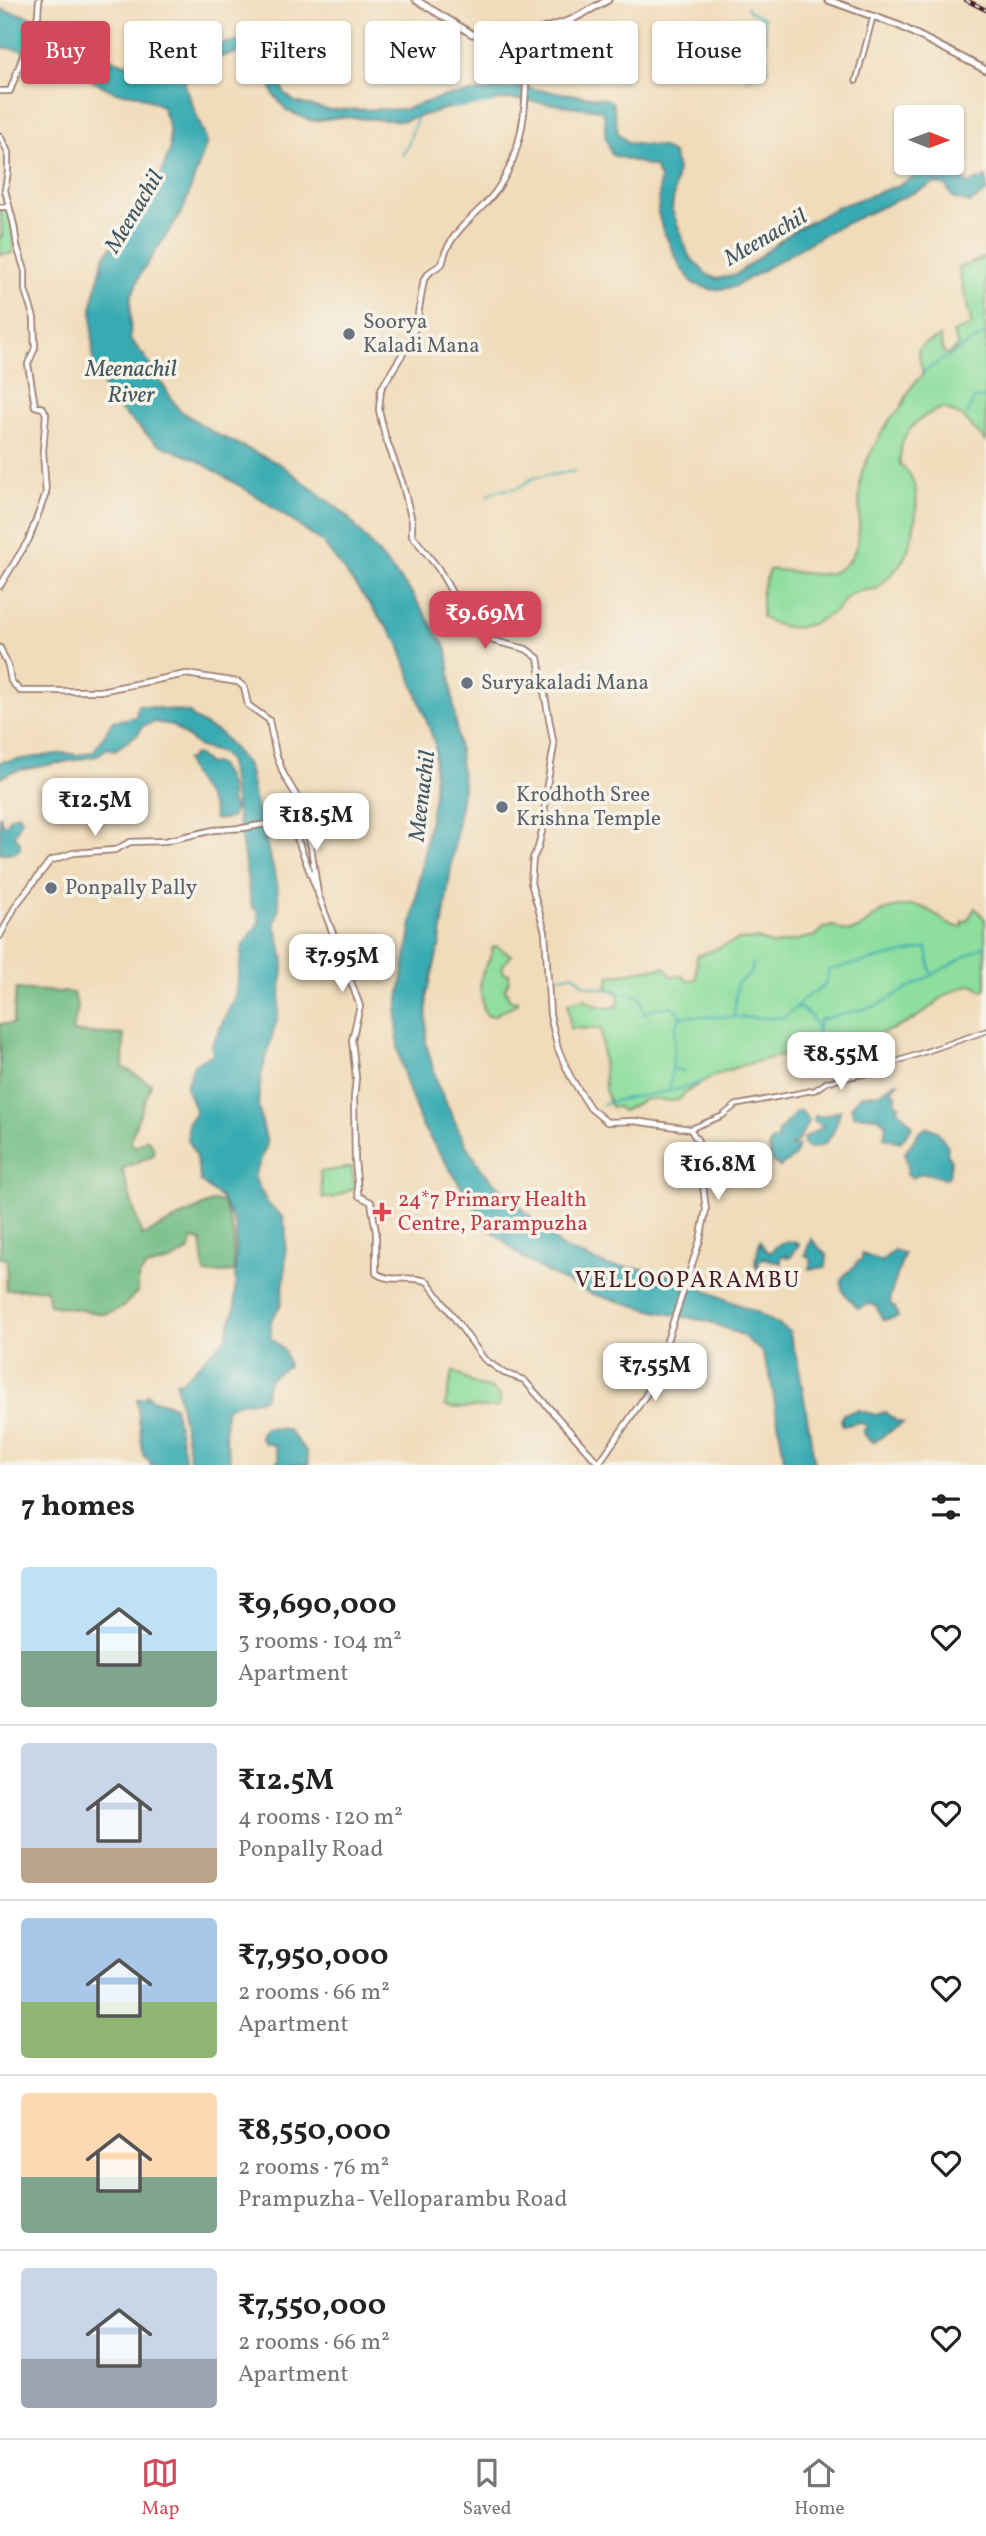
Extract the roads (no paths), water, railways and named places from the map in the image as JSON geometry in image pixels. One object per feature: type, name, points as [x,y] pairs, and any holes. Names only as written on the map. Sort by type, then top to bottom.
[{"type":"main road","points":[[0,91],[10,92],[38,15],[39,0]]},
{"type":"main road","points":[[416,0],[474,34]]},
{"type":"main road","points":[[568,21],[608,0]]},
{"type":"main road","points":[[828,0],[873,15],[986,70]]},
{"type":"main road","points":[[0,936],[16,905],[50,861],[73,853],[115,850],[130,842],[165,841],[214,830],[290,820],[360,1006],[352,1040],[356,1078],[355,1160],[359,1196],[371,1201],[376,1232],[376,1273],[386,1278],[420,1278],[428,1282],[484,1359],[504,1373],[524,1380],[599,1464],[646,1395],[662,1359],[700,1240],[706,1210],[698,1141],[690,1129],[634,1121],[607,1122],[590,1108],[570,1076],[558,1049],[550,1015],[545,932],[531,883],[533,858],[543,827],[554,746],[538,658],[526,649],[494,641],[465,625],[455,598],[438,568],[412,535],[412,521],[402,482],[379,416],[381,389],[408,345],[416,326],[424,279],[442,264],[446,249],[496,192],[511,167],[524,109],[526,84]]},
{"type":"main road","points":[[0,136],[8,152],[5,190],[25,271],[25,290],[34,318],[35,348],[28,364],[32,396],[35,405],[43,408],[47,414],[43,451],[46,494],[29,539],[0,586]]},
{"type":"main road","points":[[0,207],[9,206]]},
{"type":"main road","points":[[0,648],[8,665],[11,681],[20,691],[100,691],[186,674],[238,682],[244,687],[248,705],[268,720],[276,754],[297,797],[311,847],[318,894]]},
{"type":"street","points":[[856,81],[873,15]]},
{"type":"street","points":[[690,1129],[722,1116],[736,1105],[815,1090],[827,1082],[879,1070],[898,1060],[986,1031]]},
{"type":"water","name":"Meenachil River","points":[[0,9],[41,21],[21,21],[21,50],[0,47]]},
{"type":"water","name":"Meenachil River","points":[[236,42],[236,54],[222,57],[222,44]]},
{"type":"water","name":"Meenachil River","points":[[110,58],[124,64],[124,84],[184,84],[207,142],[183,210],[141,273],[131,297],[130,339],[145,357],[179,410],[216,434],[280,464],[345,514],[411,592],[447,649],[463,786],[440,943],[427,994],[426,1043],[438,1086],[466,1145],[483,1171],[563,1248],[608,1266],[644,1269],[674,1277],[758,1313],[789,1331],[799,1368],[815,1465],[785,1465],[771,1379],[762,1352],[742,1335],[710,1322],[592,1294],[544,1271],[519,1255],[487,1226],[422,1126],[406,1082],[398,1049],[397,1011],[434,794],[435,744],[398,642],[323,543],[263,500],[195,459],[156,443],[110,401],[93,363],[92,305],[104,257],[157,185],[170,150],[169,127],[162,106],[139,95],[115,92],[99,84],[110,84]]},
{"type":"water","name":"Meenachil River","points":[[270,84],[281,84],[285,94],[295,102],[328,110],[405,109],[445,96],[518,87],[606,99],[613,103],[618,133],[628,143],[661,147],[673,154],[677,170],[672,210],[689,256],[706,274],[717,279],[737,274],[793,231],[838,207],[899,185],[918,175],[957,175],[969,184],[986,177],[986,193],[970,203],[954,199],[946,186],[935,183],[833,229],[734,287],[713,290],[694,284],[681,268],[658,213],[660,178],[654,167],[612,155],[601,110],[511,99],[459,105],[403,121],[341,117],[312,121],[287,111],[274,95]]},
{"type":"water","points":[[138,705],[190,713],[193,718],[221,734],[248,766],[277,883],[279,908],[275,923],[284,960],[278,1015],[261,1076],[258,1105],[267,1144],[254,1177],[267,1203],[283,1217],[286,1231],[281,1304],[271,1321],[271,1338],[285,1352],[288,1366],[269,1379],[264,1399],[231,1405],[226,1410],[225,1435],[231,1465],[191,1465],[176,1382],[183,1380],[226,1338],[235,1308],[236,1227],[222,1199],[201,1182],[195,1154],[188,1139],[188,1122],[196,1112],[186,1087],[194,1064],[212,1055],[212,1045],[235,996],[243,945],[260,921],[257,909],[252,908],[229,762],[222,753],[200,747],[172,725],[154,722],[143,726],[138,734],[115,750],[107,748],[97,756],[11,772],[0,778],[0,762],[64,753],[78,755],[94,751],[113,721],[136,717]]},
{"type":"water","points":[[196,754],[209,764],[215,763],[225,775],[230,801],[235,809],[231,818],[215,820],[210,804],[192,775],[186,759],[191,759],[192,755]]},
{"type":"water","points":[[0,814],[5,825],[9,818],[18,814],[22,819],[14,836],[20,842],[20,849],[14,853],[0,853]]},
{"type":"water","points":[[898,1082],[891,1092],[896,1094],[896,1102],[900,1105],[897,1108],[913,1126],[900,1142],[884,1137],[886,1124],[878,1117],[854,1115],[851,1108],[860,1096],[881,1092]]},
{"type":"water","points":[[840,1110],[836,1125],[826,1143],[813,1148],[805,1147],[803,1139],[824,1126],[814,1122],[815,1116],[824,1116]]},
{"type":"water","points":[[797,1111],[801,1111],[809,1120],[798,1141],[791,1146],[798,1146],[794,1157],[780,1167],[771,1161],[769,1146],[772,1141],[778,1139],[778,1132]]},
{"type":"water","points":[[928,1127],[937,1131],[948,1146],[947,1154],[951,1160],[949,1176],[945,1179],[924,1173],[913,1178],[907,1175],[905,1153],[919,1132]]},
{"type":"water","points":[[811,1239],[827,1256],[826,1267],[809,1269],[812,1260],[805,1255]]},
{"type":"water","points":[[760,1240],[770,1253],[783,1242],[799,1244],[791,1257],[781,1257],[781,1263],[765,1258],[758,1261],[760,1272],[755,1264]]},
{"type":"water","points":[[894,1250],[904,1254],[890,1297],[891,1306],[895,1307],[898,1317],[883,1320],[876,1306],[870,1304],[858,1308],[850,1301],[841,1283],[846,1274],[862,1260],[862,1254],[882,1261]]},
{"type":"water","points":[[147,1394],[152,1399],[174,1406],[186,1465],[150,1465],[151,1462],[143,1455],[137,1399],[146,1398]]},
{"type":"water","points":[[858,1410],[876,1415],[885,1412],[903,1423],[874,1442],[863,1432],[867,1426],[860,1422],[843,1426],[843,1414]]},
{"type":"water","points":[[264,1428],[287,1429],[306,1451],[309,1465],[274,1465],[279,1459],[274,1445],[264,1443],[260,1436]]},
{"type":"waterway","points":[[747,7],[749,11],[764,18],[764,21]]},
{"type":"waterway","points":[[766,44],[766,71]]},
{"type":"waterway","name":"Meenachil","points":[[454,106],[491,101]]},
{"type":"waterway","points":[[402,155],[417,120]]},
{"type":"waterway","points":[[923,372],[986,333]]},
{"type":"waterway","points":[[967,415],[974,399],[986,397]]},
{"type":"waterway","points":[[487,496],[494,491],[518,488],[533,478],[575,471]]},
{"type":"waterway","points":[[560,977],[574,974],[585,985],[640,996],[644,1014],[652,1009],[672,1006],[681,1016],[772,1018],[784,1017],[797,1007],[812,1017],[817,1034],[819,1020],[876,1006],[986,945]]},
{"type":"waterway","points":[[798,1005],[825,984],[828,970],[927,948],[931,973]]},
{"type":"waterway","points":[[734,1016],[737,983],[751,974],[753,963]]},
{"type":"waterway","points":[[680,1017],[676,1026],[672,1068],[685,1072]]},
{"type":"waterway","points":[[670,1089],[672,1068]]},
{"type":"waterway","points":[[603,1104],[680,1089],[704,1081]]},
{"type":"railway","points":[[966,0],[986,10]]},
{"type":"place","name":"Soorya Kaladi Mana","points":[[349,334]]},
{"type":"place","name":"Suryakaladi Mana","points":[[467,683]]},
{"type":"place","name":"Krodhoth Sree Krishna Temple","points":[[502,807]]},
{"type":"place","name":"Ponpally Pally","points":[[51,888]]},
{"type":"place","name":"24*7 Primary Health Centre, Parampuzha","points":[[382,1212]]},
{"type":"district","name":"VELLOOPARAMBU","points":[[688,1281]]}]
